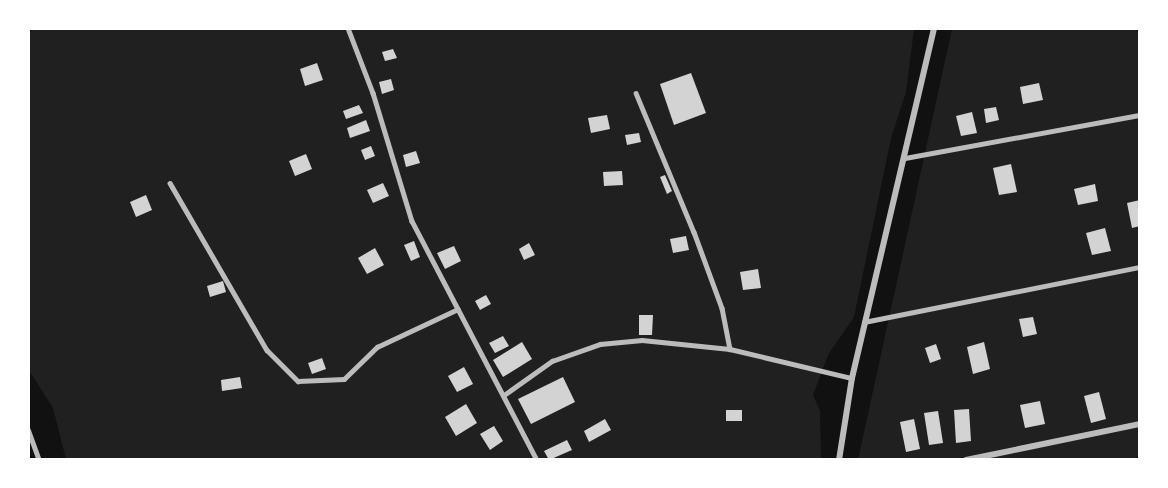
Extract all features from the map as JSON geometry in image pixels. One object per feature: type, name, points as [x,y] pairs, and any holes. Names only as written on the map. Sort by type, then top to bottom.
[{"type":"street","points":[[839,459],[864,322],[905,158],[934,28]]},
{"type":"street","points":[[966,459],[1140,424]]},
{"type":"lane","points":[[348,28],[373,93],[412,221],[537,459]]},
{"type":"lane","points":[[636,93],[694,232],[722,308],[729,349]]},
{"type":"lane","points":[[905,158],[1140,115]]},
{"type":"lane","points":[[170,183],[267,350],[298,381],[344,379],[377,347],[458,309]]},
{"type":"lane","points":[[864,322],[1140,267]]},
{"type":"lane","points":[[504,395],[552,362],[600,344],[642,340],[729,349],[852,378]]},
{"type":"lane","points":[[28,429],[39,459]]},
{"type":"shaded area","points":[[29,29],[914,29],[906,92],[891,138],[854,317],[828,355],[813,395],[820,411],[821,459],[66,459],[53,408],[29,370]]},
{"type":"shaded area","points":[[952,29],[1139,29],[1139,459],[858,460]]},
{"type":"building","points":[[393,49],[397,58],[385,61],[382,52]]},
{"type":"building","points":[[317,63],[323,80],[305,86],[300,69]]},
{"type":"building","points":[[691,73],[706,113],[674,125],[660,84]]},
{"type":"building","points":[[391,79],[394,90],[382,94],[379,82]]},
{"type":"building","points":[[1039,83],[1043,100],[1023,104],[1020,87]]},
{"type":"building","points":[[359,105],[363,113],[346,119],[343,111]]},
{"type":"building","points":[[996,107],[999,120],[986,123],[984,109]]},
{"type":"building","points":[[972,112],[977,133],[961,136],[956,116]]},
{"type":"building","points":[[607,115],[610,129],[591,133],[588,118]]},
{"type":"building","points":[[366,120],[370,131],[350,138],[347,128]]},
{"type":"building","points":[[639,133],[641,142],[627,145],[625,135]]},
{"type":"building","points":[[371,146],[375,156],[365,160],[361,150]]},
{"type":"building","points":[[416,151],[420,163],[406,167],[403,155]]},
{"type":"building","points":[[306,154],[312,169],[295,176],[289,161]]},
{"type":"building","points":[[1011,164],[1017,192],[999,195],[993,168]]},
{"type":"building","points":[[622,171],[623,185],[604,186],[603,172]]},
{"type":"building","points":[[665,175],[672,191],[667,194],[660,177]]},
{"type":"building","points":[[383,183],[389,196],[373,203],[367,190]]},
{"type":"building","points":[[1095,184],[1098,201],[1078,205],[1074,189]]},
{"type":"building","points":[[146,195],[152,210],[136,217],[130,202]]},
{"type":"building","points":[[1140,200],[1140,226],[1132,228],[1127,203]]},
{"type":"building","points":[[1105,228],[1111,251],[1092,255],[1086,233]]},
{"type":"building","points":[[686,236],[689,250],[673,253],[670,239]]},
{"type":"building","points":[[414,241],[420,257],[411,261],[404,245]]},
{"type":"building","points":[[529,243],[535,255],[524,260],[519,249]]},
{"type":"building","points":[[454,246],[461,261],[445,269],[437,253]]},
{"type":"building","points":[[375,248],[384,265],[367,274],[358,258]]},
{"type":"building","points":[[758,269],[761,288],[743,290],[740,272]]},
{"type":"building","points":[[223,281],[226,292],[210,297],[207,286]]},
{"type":"building","points":[[486,295],[491,304],[480,310],[475,301]]},
{"type":"building","points":[[639,315],[653,315],[652,335],[639,335]]},
{"type":"building","points":[[1033,317],[1037,334],[1023,337],[1019,319]]},
{"type":"building","points":[[503,336],[509,346],[495,353],[489,343]]},
{"type":"building","points":[[522,342],[532,359],[503,377],[493,360]]},
{"type":"building","points":[[984,342],[990,369],[973,374],[967,347]]},
{"type":"building","points":[[936,344],[941,359],[930,363],[925,348]]},
{"type":"building","points":[[322,358],[326,369],[312,374],[308,363]]},
{"type":"building","points":[[464,367],[473,384],[457,392],[448,376]]},
{"type":"building","points":[[240,377],[242,388],[222,391],[221,380]]},
{"type":"building","points":[[563,377],[575,402],[531,424],[518,399]]},
{"type":"building","points":[[1099,392],[1106,419],[1091,423],[1084,396]]},
{"type":"building","points":[[1040,401],[1045,424],[1025,428],[1020,405]]},
{"type":"building","points":[[466,404],[477,423],[456,436],[445,417]]},
{"type":"building","points":[[969,409],[971,441],[956,443],[954,410]]},
{"type":"building","points":[[726,410],[742,410],[742,421],[726,421]]},
{"type":"building","points":[[938,411],[943,443],[929,445],[924,413]]},
{"type":"building","points":[[605,419],[611,430],[589,442],[584,431]]},
{"type":"building","points":[[914,419],[920,449],[906,452],[900,422]]},
{"type":"building","points":[[494,426],[503,441],[490,450],[480,434]]},
{"type":"building","points":[[567,440],[572,450],[549,460],[544,451]]}]
